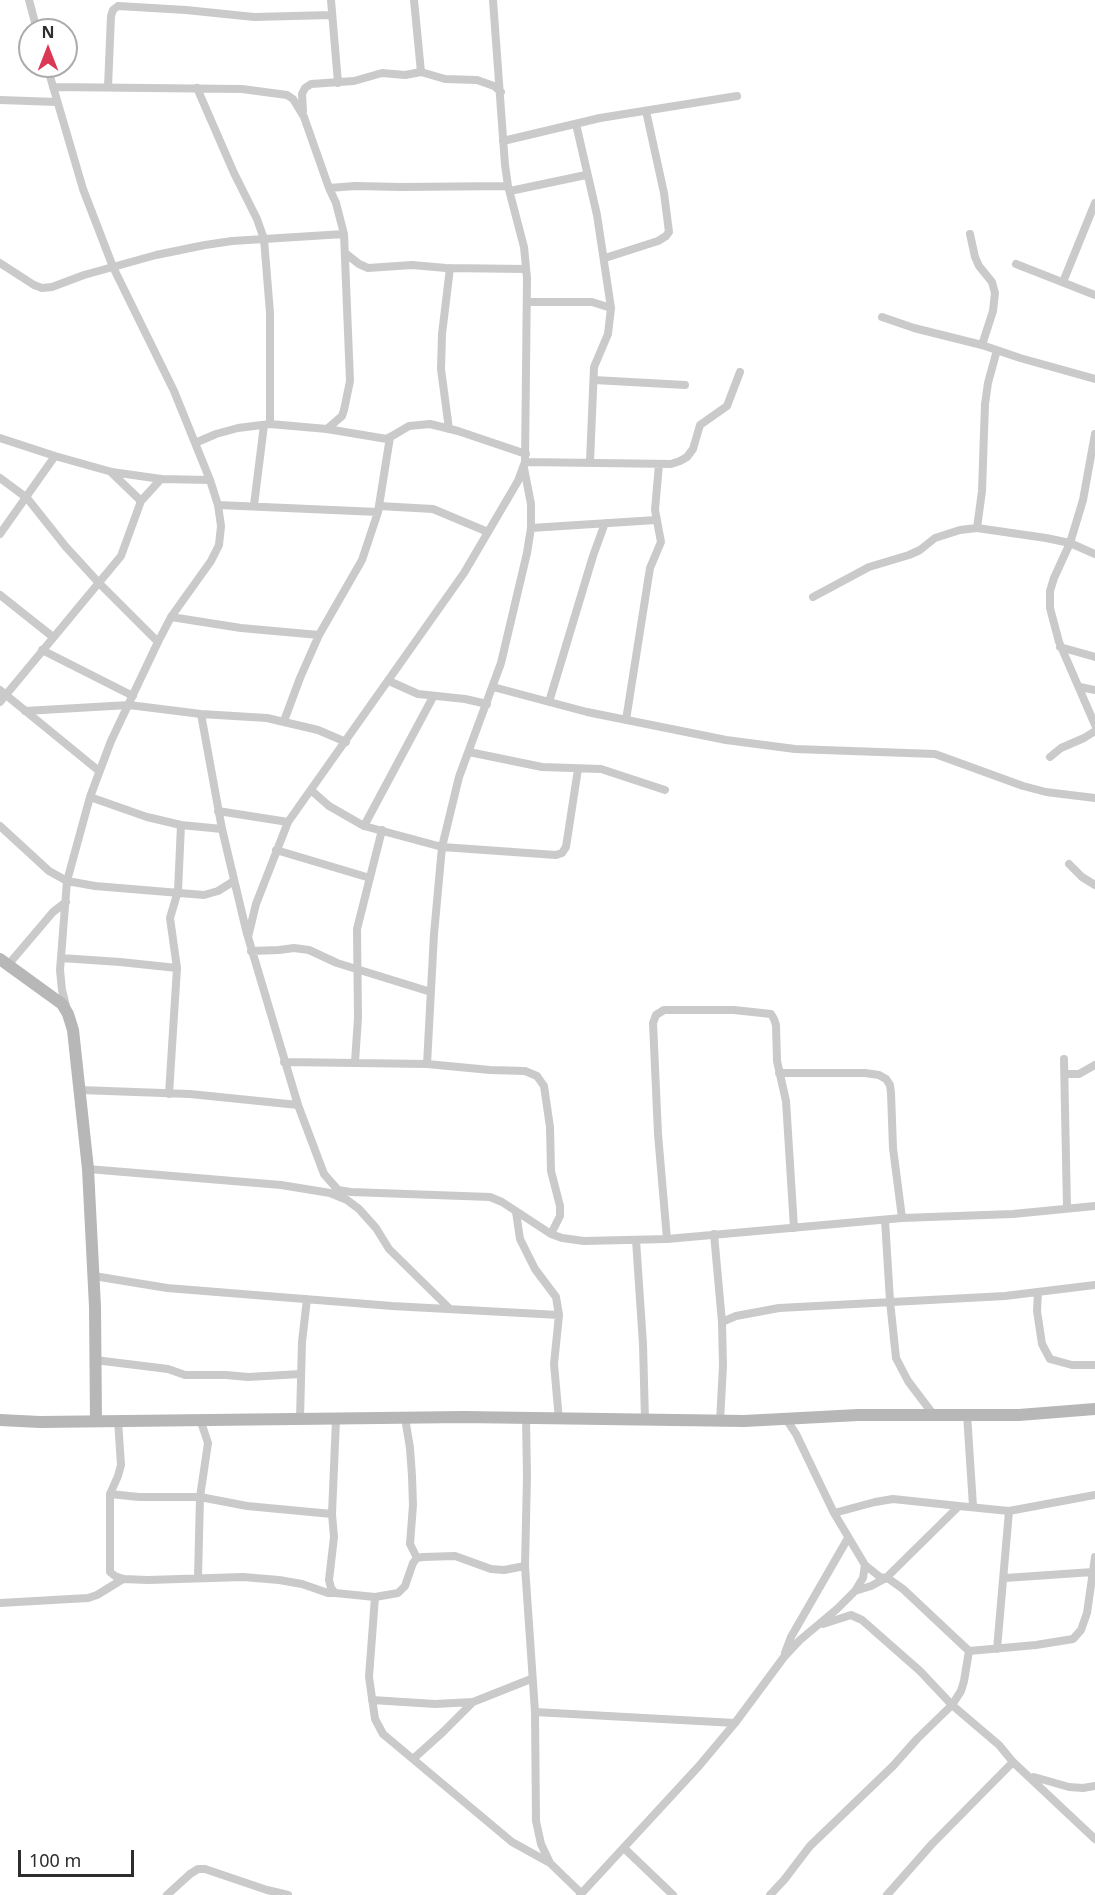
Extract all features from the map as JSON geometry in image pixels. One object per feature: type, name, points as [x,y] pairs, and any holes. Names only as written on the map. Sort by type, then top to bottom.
[{"type":"street","points":[[332,0],[338,83]]},
{"type":"street","points":[[414,0],[421,72]]},
{"type":"street","points":[[427,1064],[442,847],[459,777],[501,663],[531,528],[531,504],[525,461],[526,269],[522,239],[509,188],[503,141],[493,0]]},
{"type":"street","points":[[27,1],[33,18]]},
{"type":"street","points":[[108,87],[111,16],[118,3],[254,17],[332,15]]},
{"type":"street","points":[[53,87],[242,89],[287,95],[317,83],[354,81],[382,72],[405,75],[421,72],[445,79],[486,82],[501,92]]},
{"type":"street","points":[[50,78],[83,189],[113,267],[174,391],[210,480],[218,505],[221,526],[219,545],[212,561],[171,617],[111,741],[90,796],[67,881],[61,958],[62,990],[69,1014],[80,1090],[87,1169],[94,1276],[96,1421]]},
{"type":"street","points":[[196,88],[257,219],[264,239],[270,314],[267,424],[254,505]]},
{"type":"street","points":[[305,88],[301,102],[304,117],[340,216],[344,234],[350,381],[342,416],[327,429]]},
{"type":"street","points":[[287,95],[304,117]]},
{"type":"street","points":[[503,141],[623,114],[737,96]]},
{"type":"street","points":[[0,100],[57,102]]},
{"type":"street","points":[[605,258],[658,241],[669,232],[662,182],[646,111]]},
{"type":"street","points":[[576,124],[597,215],[611,308],[608,333],[594,367],[590,462]]},
{"type":"street","points":[[329,188],[354,186],[509,188],[586,175]]},
{"type":"street","points":[[1063,282],[1095,202]]},
{"type":"street","points":[[0,263],[34,285],[52,288],[113,267],[205,245],[344,234]]},
{"type":"street","points":[[970,234],[975,257],[992,282],[995,293],[993,311],[982,345]]},
{"type":"street","points":[[345,253],[368,268],[412,265],[526,269]]},
{"type":"street","points":[[1016,264],[1095,296]]},
{"type":"street","points":[[449,429],[441,369],[442,334],[450,268]]},
{"type":"street","points":[[527,302],[592,302],[611,308]]},
{"type":"street","points":[[882,317],[1095,379]]},
{"type":"street","points":[[977,528],[982,491],[985,404],[997,350]]},
{"type":"street","points":[[195,443],[216,434],[267,424],[327,429],[383,439],[415,424],[430,424],[449,429],[525,461],[671,464],[687,457],[693,449],[700,425],[727,406],[740,372]]},
{"type":"street","points":[[594,380],[685,385]]},
{"type":"street","points":[[1095,434],[1083,500],[1070,543],[1050,591],[1050,608],[1060,646],[1095,725]]},
{"type":"street","points":[[284,721],[319,634],[362,560],[379,509],[390,437]]},
{"type":"street","points":[[0,438],[112,472],[161,479],[210,480]]},
{"type":"street","points":[[0,534],[55,456]]},
{"type":"street","points":[[248,937],[256,904],[288,822],[464,573],[518,481],[525,461]]},
{"type":"street","points":[[626,720],[650,568],[661,542],[656,520],[659,464]]},
{"type":"street","points":[[112,472],[141,501]]},
{"type":"street","points":[[0,478],[27,498],[66,547],[158,642]]},
{"type":"street","points":[[99,771],[25,711],[2,696],[121,556],[141,501],[161,479]]},
{"type":"street","points":[[218,505],[254,505],[320,511],[416,507],[435,509],[488,532]]},
{"type":"street","points":[[531,528],[656,520]]},
{"type":"street","points":[[549,702],[605,523]]},
{"type":"street","points":[[813,597],[869,567],[920,550],[935,538],[960,530],[977,528],[1008,531],[1070,543],[1095,554]]},
{"type":"street","points":[[0,595],[53,637]]},
{"type":"street","points":[[171,617],[241,628],[319,634]]},
{"type":"street","points":[[1060,646],[1095,657]]},
{"type":"street","points":[[42,650],[133,696]]},
{"type":"street","points":[[389,681],[418,694],[487,704]]},
{"type":"street","points":[[493,687],[626,720],[726,740],[795,749],[935,754],[1023,786],[1047,792],[1095,798]]},
{"type":"street","points":[[1080,687],[1095,690]]},
{"type":"street","points":[[364,826],[433,697]]},
{"type":"street","points":[[25,711],[129,705],[201,714],[267,718],[318,730],[346,742]]},
{"type":"street","points":[[201,714],[218,811],[251,951],[298,1105],[324,1174],[338,1190],[359,1193],[490,1197],[502,1202],[551,1234],[584,1241],[667,1239],[902,1218],[1013,1214],[1095,1206]]},
{"type":"street","points":[[1050,757],[1061,748],[1095,731]]},
{"type":"street","points":[[469,752],[542,767],[601,769],[665,790]]},
{"type":"street","points":[[312,790],[329,806],[364,826],[442,847],[556,855],[566,847],[578,769]]},
{"type":"street","points":[[90,796],[147,817],[181,825],[222,829]]},
{"type":"street","points":[[218,811],[288,822]]},
{"type":"street","points":[[169,1094],[177,968],[170,918],[178,891],[181,825]]},
{"type":"street","points":[[0,826],[49,871],[67,881],[95,886],[178,891],[204,895],[218,891],[234,881]]},
{"type":"street","points":[[355,1062],[358,1018],[357,929],[382,830]]},
{"type":"street","points":[[276,850],[370,878]]},
{"type":"street","points":[[1069,864],[1082,878],[1095,885]]},
{"type":"street","points":[[66,902],[53,912],[4,962],[62,1004],[69,1014]]},
{"type":"street","points":[[251,951],[294,948],[309,950],[357,969],[431,992]]},
{"type":"street","points":[[61,958],[177,968]]},
{"type":"street","points":[[667,1239],[658,1134],[653,1023],[656,1015],[664,1010],[735,1010],[771,1014],[776,1025],[777,1061],[786,1101],[794,1228]]},
{"type":"street","points":[[1064,1059],[1067,1208]]},
{"type":"street","points":[[284,1062],[427,1064],[525,1071],[537,1076],[544,1086],[550,1127],[551,1171],[560,1206],[560,1216],[551,1234]]},
{"type":"street","points":[[1065,1074],[1079,1074],[1095,1065]]},
{"type":"street","points":[[779,1073],[865,1073],[879,1075],[886,1079],[891,1093],[893,1148],[902,1218]]},
{"type":"street","points":[[80,1090],[169,1094],[298,1105]]},
{"type":"street","points":[[87,1169],[281,1185],[330,1193],[347,1200],[358,1209],[376,1228],[389,1249],[448,1308]]},
{"type":"street","points":[[516,1212],[520,1239],[536,1269],[556,1297],[559,1315],[554,1364],[559,1420]]},
{"type":"street","points":[[885,1220],[890,1301],[899,1364],[908,1381],[933,1414]]},
{"type":"street","points":[[714,1234],[722,1322],[723,1366],[720,1421]]},
{"type":"street","points":[[636,1240],[644,1344],[645,1420]]},
{"type":"street","points":[[94,1276],[167,1288],[559,1315]]},
{"type":"street","points":[[722,1322],[736,1316],[779,1308],[1038,1292],[1063,1287],[1095,1285]]},
{"type":"street","points":[[1038,1292],[1037,1311],[1041,1337],[1044,1350],[1050,1359],[1072,1365],[1095,1365]]},
{"type":"street","points":[[300,1419],[302,1342],[307,1299]]},
{"type":"street","points":[[95,1360],[168,1370],[185,1375],[248,1377],[301,1374]]},
{"type":"street","points":[[0,1420],[40,1422],[405,1418],[720,1421],[933,1414],[1019,1415],[1095,1409]]},
{"type":"street","points":[[967,1414],[973,1506]]},
{"type":"street","points":[[405,1418],[412,1476],[410,1544],[417,1558]]},
{"type":"street","points":[[198,1577],[200,1497],[208,1443],[200,1419]]},
{"type":"street","points":[[526,1419],[525,1566],[535,1712],[536,1821],[541,1844],[550,1863]]},
{"type":"street","points":[[786,1419],[796,1434],[834,1513],[865,1565],[880,1577],[903,1589],[969,1651],[1046,1644],[1073,1639],[1081,1630],[1087,1613],[1095,1557]]},
{"type":"street","points":[[105,1590],[110,1572],[110,1494],[121,1465],[118,1420]]},
{"type":"street","points":[[335,1593],[329,1580],[334,1537],[332,1514],[336,1420]]},
{"type":"street","points":[[110,1494],[139,1497],[200,1497],[248,1506],[332,1514]]},
{"type":"street","points":[[834,1513],[893,1499],[1010,1511],[1095,1495]]},
{"type":"street","points":[[855,1591],[885,1578],[959,1506]]},
{"type":"street","points":[[997,1649],[1010,1511]]},
{"type":"street","points":[[784,1657],[791,1638],[848,1538]]},
{"type":"street","points":[[110,1572],[123,1579],[243,1577],[279,1580],[302,1584],[328,1593],[375,1597],[398,1593],[405,1586],[417,1558],[455,1556],[477,1565],[497,1569],[525,1566]]},
{"type":"street","points":[[375,1597],[369,1677],[375,1719],[383,1734],[512,1842],[550,1863],[581,1894],[625,1849],[735,1723],[784,1657],[855,1591],[863,1578],[865,1565]]},
{"type":"street","points":[[1005,1578],[1093,1572]]},
{"type":"street","points":[[0,1603],[88,1598],[123,1579]]},
{"type":"street","points":[[817,1626],[851,1616],[862,1620],[920,1671],[952,1705],[975,1723],[1095,1839]]},
{"type":"street","points":[[770,1895],[810,1846],[952,1705],[961,1691],[969,1651]]},
{"type":"street","points":[[372,1700],[435,1704],[473,1702],[531,1679]]},
{"type":"street","points":[[413,1759],[473,1702]]},
{"type":"street","points":[[535,1712],[735,1723]]},
{"type":"street","points":[[886,1895],[932,1844],[1013,1762]]},
{"type":"street","points":[[1030,1776],[1052,1784],[1070,1787],[1095,1786]]},
{"type":"street","points":[[625,1849],[673,1895]]},
{"type":"street","points":[[167,1895],[189,1874],[198,1869],[204,1869],[288,1895]]}]
